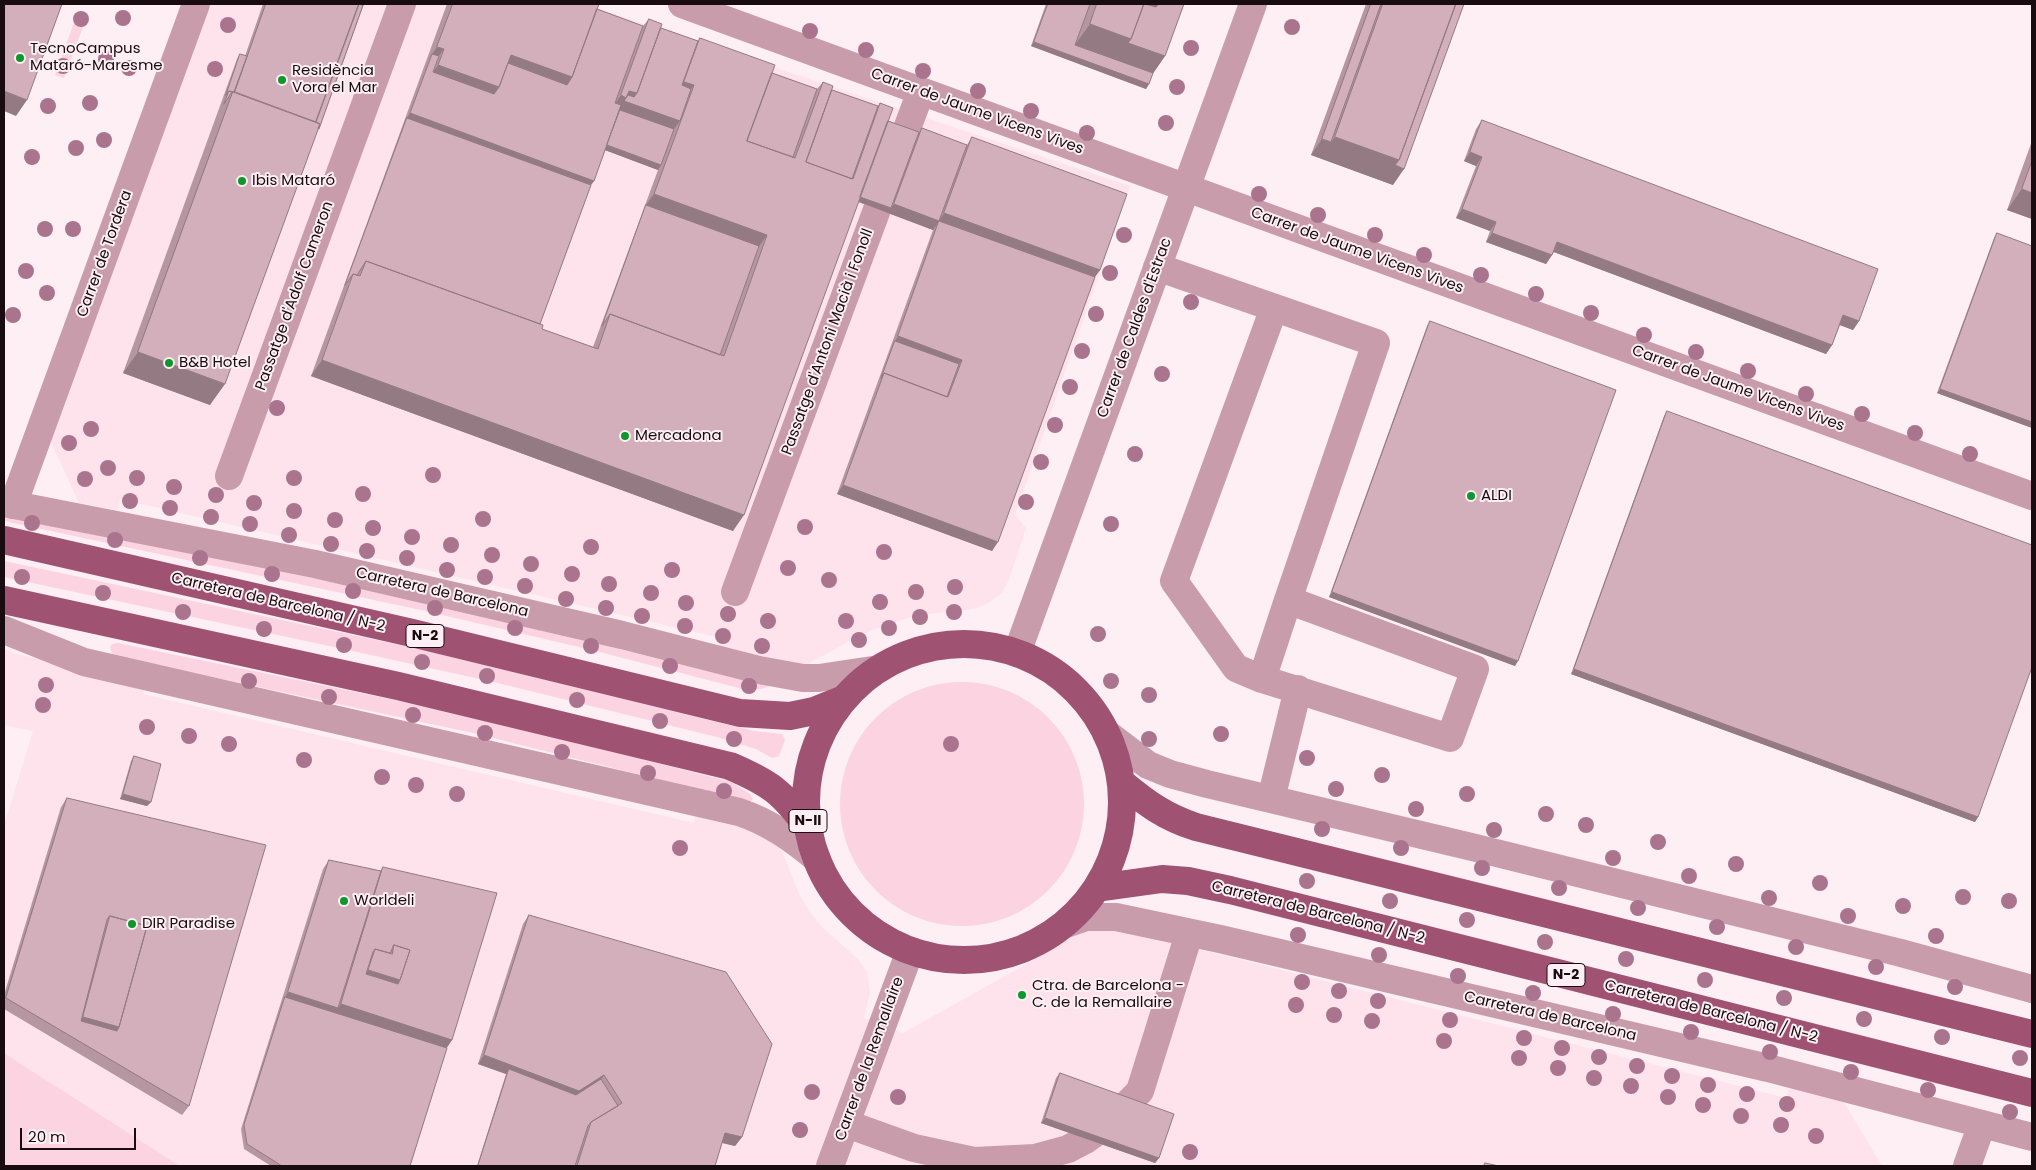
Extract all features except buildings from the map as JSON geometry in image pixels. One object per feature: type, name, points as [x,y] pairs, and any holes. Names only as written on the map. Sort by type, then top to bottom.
[{"type":"main road","name":"Carretera de Barcelona / N-2","points":[[4,540],[412,633],[740,713],[790,716],[814,711],[844,699]]},
{"type":"main road","points":[[4,600],[398,686],[730,766],[758,778],[774,788],[792,806],[808,827]]},
{"type":"main road","name":"N-II","points":[[946,645],[978,645],[1017,653],[1040,663],[1073,687],[1094,712],[1106,733],[1116,757],[1122,783],[1122,819],[1114,855],[1097,888],[1083,907],[1066,924],[1038,942],[1008,954],[984,959],[942,959],[910,951],[886,939],[864,924],[839,898],[829,883],[817,859],[808,827],[806,804],[812,759],[820,737],[844,699],[866,678],[900,657],[946,645]]},
{"type":"main road","points":[[1122,783],[1146,804],[1164,814],[1196,827],[2032,1034]]},
{"type":"main road","name":"Carretera de Barcelona / N-2","points":[[1097,888],[1162,879],[1188,881],[1230,890],[2032,1093]]},
{"type":"street","name":"Carrer de Tordera","points":[[8,504],[196,4]]},
{"type":"street","name":"Passatge d'Adolf Cameron","points":[[229,476],[402,4]]},
{"type":"street","name":"Carrer de Jaume Vicens Vives","points":[[682,4],[2032,496]]},
{"type":"street","name":"Carrer de Caldes d'Estrac","points":[[1017,653],[1253,4]]},
{"type":"street","name":"Passatge d'Antoni Macià i Fonoll","points":[[735,592],[921,91]]},
{"type":"street","points":[[1157,267],[1376,342],[1262,678]]},
{"type":"street","points":[[1274,308],[1174,580],[1236,668],[1450,738],[1475,669],[1288,600]]},
{"type":"street","name":"Carretera de Barcelona","points":[[8,504],[325,566],[622,635],[759,670],[803,678],[819,678],[879,669]]},
{"type":"street","points":[[4,630],[84,662],[739,812],[753,816],[791,838],[817,859]]},
{"type":"street","points":[[1271,799],[1298,689]]},
{"type":"street","points":[[1106,733],[1148,765],[1170,774],[1206,784],[1901,953],[2032,988]]},
{"type":"street","name":"Carretera de Barcelona","points":[[1066,924],[1086,916],[1116,917],[1189,934],[1220,939],[1768,1068],[2032,1137]]},
{"type":"street","points":[[847,1124],[914,1148],[974,1161],[1035,1158],[1068,1149],[1087,1139],[1109,1123],[1140,1091],[1189,934]]},
{"type":"street","name":"Carrer de la Remallaire","points":[[830,1166],[910,951]]},
{"type":"street","points":[[1967,1166],[1982,1124]]},
{"type":"shaded area","points":[[204,4],[584,4],[1130,186],[1015,515],[1026,528],[1009,579],[1002,593],[987,604],[974,609],[919,615],[891,623],[863,634],[807,664],[789,664],[718,649],[721,638],[120,499],[118,510],[79,503],[47,434]]},
{"type":"shaded area","points":[[78,12],[87,16],[64,78],[55,75]]},
{"type":"shaded area","points":[[4,506],[776,683],[758,689],[739,688],[592,650],[421,610],[4,521]]},
{"type":"shaded area","points":[[4,561],[423,650],[754,731],[782,734],[785,740],[779,756],[772,758],[756,749],[717,737],[498,683],[4,577]]},
{"type":"shaded area","points":[[118,643],[399,701],[561,738],[731,782],[750,794],[753,799],[749,802],[473,733],[115,656],[112,654],[110,647],[112,644]]},
{"type":"shaded area","points":[[4,649],[17,654],[147,682],[143,694],[694,823],[697,809],[778,841],[799,894],[809,911],[822,927],[859,960],[867,972],[870,993],[864,1018],[903,1033],[1032,961],[1061,942],[1076,929],[1092,922],[1786,1098],[1791,1082],[1838,1092],[1882,1166],[180,1166],[4,1053],[4,825],[33,731],[4,725]]},
{"type":"shaded area","points":[[962,682],[986,684],[1009,691],[1030,702],[1048,718],[1064,736],[1075,757],[1082,780],[1084,804],[1082,828],[1075,851],[1064,872],[1048,890],[1030,906],[1009,917],[986,924],[962,926],[938,924],[915,917],[894,906],[876,890],[860,872],[849,851],[842,828],[840,804],[842,780],[849,757],[860,736],[876,718],[894,702],[915,691],[938,684]]},
{"type":"shaded area","points":[[4,1053],[180,1166],[4,1166]]},
{"type":"place","name":"TecnoCampus Mataró-Maresme","points":[[20,58]]},
{"type":"place","name":"Residència Vora el Mar","points":[[282,80]]},
{"type":"place","name":"Ibis Mataró","points":[[242,181]]},
{"type":"place","name":"B&B Hotel","points":[[169,363]]},
{"type":"place","name":"Mercadona","points":[[625,436]]},
{"type":"place","name":"ALDI","points":[[1471,496]]},
{"type":"place","name":"Worldeli","points":[[344,901]]},
{"type":"place","name":"DIR Paradise","points":[[132,924]]},
{"type":"place","name":"Ctra. de Barcelona - C. de la Remallaire","points":[[1022,995]]}]
